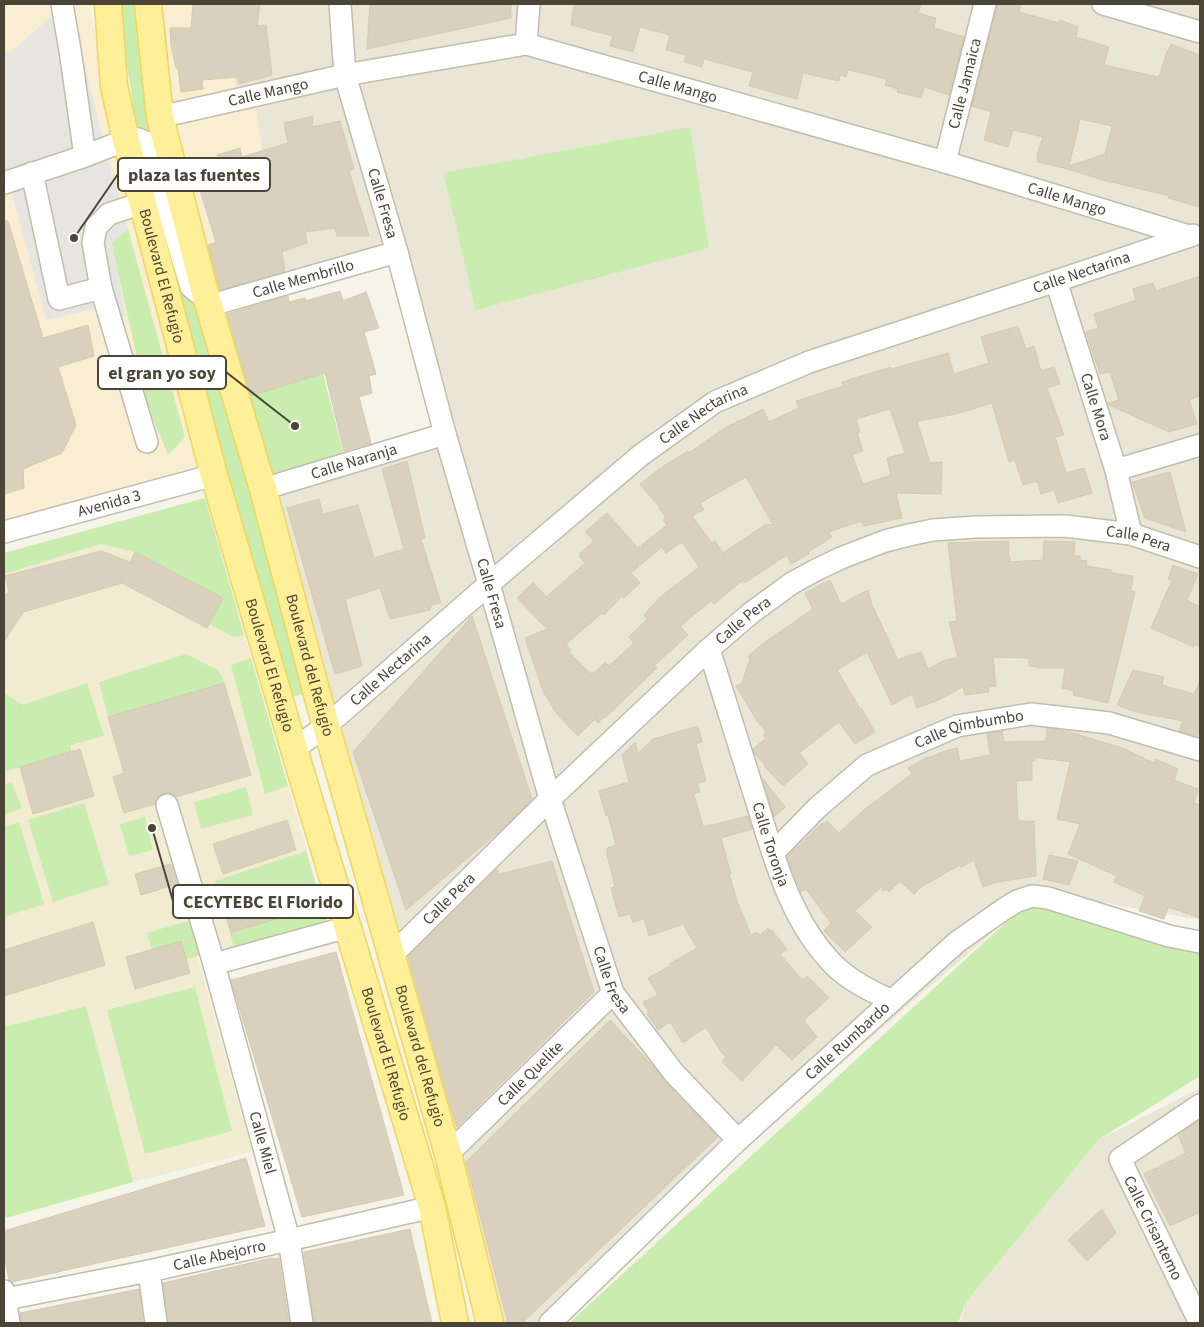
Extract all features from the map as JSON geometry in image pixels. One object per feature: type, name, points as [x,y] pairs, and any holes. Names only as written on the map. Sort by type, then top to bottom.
[{"type":"main road","name":"Boulevard El Refugio","points":[[108,4],[114,86],[142,203],[214,475],[294,749],[432,1207],[455,1323]]},
{"type":"main road","name":"Boulevard del Refugio","points":[[148,4],[160,117],[207,299],[263,489],[326,726],[448,1154],[490,1323]]},
{"type":"street","points":[[62,4],[85,156]]},
{"type":"street","name":"Calle Fresa","points":[[340,4],[346,75],[397,252],[444,434],[550,799],[613,993],[674,1073],[738,1140]]},
{"type":"street","points":[[526,44],[529,4]]},
{"type":"street","name":"Calle Jamaica","points":[[945,162],[985,4]]},
{"type":"street","points":[[1103,4],[1200,32]]},
{"type":"street","name":"Calle Mango","points":[[160,117],[346,75],[526,44],[1194,234]]},
{"type":"street","points":[[4,183],[126,140],[138,138],[145,142],[150,149],[191,287],[207,299]]},
{"type":"street","points":[[32,174],[59,299],[101,288]]},
{"type":"street","points":[[142,203],[110,214],[96,227],[93,243],[101,288],[147,442]]},
{"type":"street","name":"Calle Nectarina","points":[[294,749],[326,726],[641,455],[715,402],[809,362],[1194,234]]},
{"type":"street","name":"Calle Membrillo","points":[[207,299],[397,252]]},
{"type":"street","name":"Calle Mora","points":[[1056,281],[1116,470],[1131,534]]},
{"type":"street","name":"Calle Naranja","points":[[263,489],[444,434]]},
{"type":"street","points":[[1116,470],[1200,445]]},
{"type":"street","name":"Avenida 3","points":[[4,532],[214,475]]},
{"type":"street","name":"Calle Pera","points":[[392,956],[550,799],[709,649],[792,583],[840,558],[885,541],[933,530],[976,527],[1065,526],[1131,534],[1200,557]]},
{"type":"street","name":"Calle Toronja","points":[[709,649],[773,852],[793,907],[806,930],[834,965],[849,978],[892,1001]]},
{"type":"street","name":"Calle Qimbumbo","points":[[773,852],[817,808],[867,765],[957,726],[1031,714],[1109,722],[1200,750]]},
{"type":"street","name":"Calle Miel","points":[[167,805],[212,958],[289,1240],[302,1323]]},
{"type":"street","name":"Calle Rumbardo","points":[[550,1323],[738,1140],[957,942],[1017,901],[1032,896],[1048,898],[1169,936],[1200,942]]},
{"type":"street","points":[[212,958],[348,927]]},
{"type":"street","name":"Calle Quelite","points":[[448,1154],[613,993]]},
{"type":"street","name":"Calle Crisantemo","points":[[1200,1105],[1120,1159],[1200,1323]]},
{"type":"street","name":"Calle Abejorro","points":[[5,1295],[148,1271],[432,1207]]},
{"type":"street","points":[[148,1271],[156,1323]]},
{"type":"street","points":[[5,1295],[9,1323]]},
{"type":"shaded area","points":[[4,4],[88,4],[202,472],[4,526]]},
{"type":"shaded area","points":[[66,4],[76,26],[105,149],[128,229],[112,243],[126,317],[108,320],[103,307],[46,320],[7,175],[4,176],[4,53],[11,52]]},
{"type":"shaded area","points":[[159,4],[226,4],[223,30],[237,90],[170,110]]},
{"type":"shaded area","points":[[177,4],[1200,4],[1200,920],[1040,891],[542,1323],[481,1323],[258,486],[438,437],[393,258],[209,312]]},
{"type":"shaded area","points":[[255,104],[273,218],[203,247],[171,122]]},
{"type":"shaded area","points":[[205,498],[327,921],[197,956],[252,1152],[133,1182],[86,1006],[4,1027],[4,553]]},
{"type":"shaded area","points":[[1200,1088],[1200,1323],[960,1323],[967,1301],[1098,1140]]},
{"type":"green space","points":[[120,4],[136,4],[313,692],[285,698],[139,142],[125,53]]},
{"type":"green space","points":[[690,127],[709,248],[476,310],[443,173]]},
{"type":"green space","points":[[128,229],[185,437],[168,455],[148,407],[111,241]]},
{"type":"green space","points":[[323,374],[344,455],[266,476],[244,398]]},
{"type":"green space","points":[[205,498],[244,635],[234,637],[209,624],[223,598],[135,552],[100,544],[4,574],[4,553]]},
{"type":"green space","points":[[186,654],[219,671],[224,683],[108,717],[99,682]]},
{"type":"green space","points":[[251,658],[288,786],[265,794],[231,665]]},
{"type":"green space","points":[[87,683],[104,736],[71,745],[71,752],[4,772],[4,693],[23,705]]},
{"type":"green space","points":[[12,783],[22,808],[4,815],[4,784]]},
{"type":"green space","points":[[246,787],[253,815],[201,829],[194,802]]},
{"type":"green space","points":[[84,803],[109,884],[53,902],[28,820]]},
{"type":"green space","points":[[145,817],[153,850],[129,856],[120,824]]},
{"type":"green space","points":[[19,822],[44,904],[4,917],[4,827]]},
{"type":"green space","points":[[306,851],[327,921],[234,947],[215,881]]},
{"type":"green space","points":[[1040,891],[1200,935],[1200,1076],[1098,1140],[967,1301],[958,1323],[569,1323]]},
{"type":"green space","points":[[194,919],[205,954],[186,959],[181,941],[152,950],[147,933]]},
{"type":"green space","points":[[195,987],[232,1131],[145,1154],[107,1010]]},
{"type":"green space","points":[[86,1006],[133,1182],[6,1218],[4,1212],[4,1027]]},
{"type":"building","points":[[193,4],[260,4],[257,26],[266,25],[272,75],[239,84],[237,77],[202,80],[203,89],[181,92],[178,68],[176,68],[171,46],[170,28],[191,28]]},
{"type":"building","points":[[370,4],[511,4],[511,18],[367,49]]},
{"type":"building","points":[[574,4],[921,4],[918,13],[936,18],[934,28],[964,37],[949,95],[924,87],[921,98],[897,92],[898,89],[885,85],[887,79],[848,70],[846,77],[840,75],[839,81],[803,73],[797,99],[749,86],[753,72],[704,59],[702,67],[684,62],[686,55],[666,50],[670,35],[640,27],[633,52],[610,46],[613,36],[571,25]]},
{"type":"building","points":[[997,4],[1021,4],[1019,12],[1059,23],[1060,20],[1078,27],[1076,37],[1109,47],[1104,65],[1159,77],[1171,44],[1200,55],[1200,207],[1168,198],[1169,196],[1112,183],[1068,169],[1037,162],[1037,154],[1043,137],[1013,130],[1008,147],[984,140],[991,112],[972,106]],"holes":[[[1080,119],[1112,126],[1105,154],[1069,166]]]},
{"type":"building","points":[[313,116],[312,127],[340,121],[354,169],[349,171],[369,236],[337,236],[335,228],[305,232],[307,243],[282,252],[285,271],[220,290],[208,245],[216,242],[198,184],[222,177],[217,155],[240,148],[242,157],[288,143],[284,123]]},
{"type":"building","points":[[4,221],[8,221],[43,338],[88,325],[94,356],[58,367],[76,425],[62,453],[23,469],[24,488],[4,494]]},
{"type":"building","points":[[1200,276],[1200,396],[1189,400],[1197,424],[1169,432],[1109,405],[1108,403],[1119,400],[1110,372],[1100,374],[1086,332],[1098,328],[1094,314],[1136,300],[1133,289],[1153,283],[1156,291]]},
{"type":"building","points":[[340,291],[343,301],[366,292],[379,328],[364,332],[376,374],[369,376],[372,393],[359,397],[371,443],[344,451],[325,373],[251,396],[227,314],[288,296],[289,302],[305,298],[305,301]]},
{"type":"building","points":[[1018,326],[1026,349],[1034,346],[1041,371],[1054,367],[1060,384],[1047,388],[1064,435],[1055,437],[1066,473],[1084,468],[1092,493],[1058,503],[1054,490],[1041,494],[1037,481],[1023,485],[1015,460],[1009,462],[992,403],[956,414],[917,421],[930,463],[942,462],[941,494],[896,493],[902,518],[864,526],[861,521],[829,532],[832,537],[808,552],[809,554],[791,564],[787,555],[745,583],[743,580],[714,604],[711,601],[680,626],[688,635],[654,666],[657,668],[605,718],[598,723],[595,719],[578,736],[557,714],[543,691],[525,638],[547,629],[517,598],[533,582],[546,597],[585,563],[579,556],[582,554],[580,553],[594,541],[585,532],[607,513],[638,548],[667,525],[663,520],[666,517],[640,484],[659,469],[688,451],[689,453],[726,427],[763,409],[769,422],[799,408],[796,401],[844,386],[842,382],[891,367],[891,369],[948,353],[954,374],[989,363],[981,337]],"holes":[[[890,409],[905,453],[887,458],[891,475],[863,484],[852,455],[863,451],[857,433],[860,432],[856,419]],[[746,477],[773,525],[766,524],[723,553],[715,541],[712,543],[692,516],[704,510],[700,503]],[[682,542],[699,567],[659,598],[644,615],[647,619],[629,637],[634,643],[609,666],[605,662],[591,674],[569,652],[571,650],[566,644],[602,613],[604,615],[622,596],[624,598],[640,583],[631,573],[662,547],[666,553]]]},
{"type":"building","points":[[407,461],[425,538],[421,539],[441,603],[431,605],[430,610],[390,619],[380,588],[345,599],[362,666],[335,674],[287,508],[319,499],[323,514],[358,505],[374,558],[404,549],[382,469]]},
{"type":"building","points":[[1170,472],[1186,532],[1145,518],[1132,482]]},
{"type":"building","points":[[1009,541],[1008,556],[1010,556],[1010,562],[1043,560],[1044,541],[1075,542],[1074,556],[1080,556],[1080,560],[1087,561],[1086,566],[1111,570],[1111,573],[1133,576],[1131,591],[1135,592],[1108,703],[1073,695],[1074,691],[1062,688],[1065,668],[1029,666],[1029,658],[993,657],[996,686],[988,687],[989,692],[965,695],[963,687],[934,702],[917,708],[912,694],[892,705],[867,652],[837,670],[875,732],[855,744],[839,722],[799,753],[808,764],[783,786],[755,754],[753,749],[766,738],[763,735],[766,732],[757,721],[736,686],[742,683],[750,659],[748,656],[813,609],[805,593],[830,580],[841,604],[868,590],[872,605],[898,660],[921,652],[928,669],[945,660],[958,658],[949,622],[957,621],[948,543]]},
{"type":"building","points":[[101,551],[130,562],[135,552],[223,598],[207,628],[122,583],[23,612],[4,642],[4,596],[9,592],[5,576]]},
{"type":"building","points":[[1173,565],[1198,574],[1187,600],[1200,607],[1200,647],[1195,644],[1194,647],[1151,628],[1172,580],[1168,579]]},
{"type":"building","points":[[472,616],[532,799],[502,829],[406,910],[353,752]]},
{"type":"building","points":[[1133,670],[1164,677],[1162,685],[1194,694],[1200,681],[1200,728],[1197,736],[1179,731],[1183,721],[1136,712],[1117,705]]},
{"type":"building","points":[[224,683],[251,775],[176,797],[170,793],[163,793],[158,797],[155,804],[124,813],[113,777],[124,773],[108,717]]},
{"type":"building","points":[[698,726],[702,742],[696,744],[706,781],[697,783],[700,792],[694,794],[703,827],[748,816],[752,829],[721,838],[737,901],[751,935],[757,932],[760,935],[768,928],[772,930],[787,949],[780,954],[802,980],[807,976],[829,998],[804,1020],[817,1037],[792,1060],[776,1045],[742,1081],[722,1062],[726,1057],[706,1027],[683,1043],[670,1022],[658,1030],[647,1014],[649,1013],[643,1002],[658,995],[648,978],[697,948],[683,924],[649,936],[644,919],[633,922],[630,914],[619,917],[611,888],[615,887],[607,848],[616,845],[599,791],[629,782],[622,755],[635,742],[638,753],[653,739]]},
{"type":"building","points":[[1047,728],[1069,732],[1123,748],[1154,763],[1156,759],[1178,769],[1174,780],[1198,789],[1194,803],[1200,805],[1200,918],[1168,907],[1164,919],[1139,911],[1145,896],[1114,882],[1117,876],[1068,854],[1080,824],[1057,819],[1070,762],[1035,757],[1035,761],[1032,761],[1032,780],[1016,781],[1018,821],[1034,821],[1036,876],[997,882],[983,887],[974,860],[961,867],[960,865],[921,887],[914,894],[900,881],[889,892],[886,889],[884,891],[881,887],[855,911],[872,927],[845,952],[824,931],[831,923],[806,889],[801,892],[787,857],[822,823],[824,824],[827,821],[839,833],[865,809],[912,774],[908,768],[927,757],[957,748],[960,761],[990,755],[987,734],[1002,731],[1004,742],[1046,741]]},
{"type":"building","points":[[80,749],[94,796],[33,814],[20,767]]},
{"type":"building","points":[[763,779],[785,807],[774,817],[765,786]]},
{"type":"building","points":[[287,820],[296,850],[223,874],[213,844]]},
{"type":"building","points":[[1049,855],[1078,861],[1069,885],[1043,879]]},
{"type":"building","points":[[552,861],[594,992],[457,1127],[408,957],[497,869],[499,874]]},
{"type":"building","points":[[171,864],[177,884],[141,895],[135,874]]},
{"type":"building","points":[[271,895],[277,919],[231,932],[224,909]]},
{"type":"building","points":[[93,922],[105,965],[4,996],[4,950]]},
{"type":"building","points":[[181,941],[190,973],[135,989],[126,957]]},
{"type":"building","points":[[336,952],[404,1195],[302,1217],[231,980]]},
{"type":"building","points":[[610,1020],[653,1066],[665,1082],[718,1137],[522,1323],[508,1323],[466,1162]]},
{"type":"building","points":[[1200,1120],[1200,1212],[1170,1226],[1144,1174],[1186,1153],[1178,1135]]},
{"type":"building","points":[[246,1158],[265,1226],[12,1282],[9,1280],[4,1254],[4,1231]]},
{"type":"building","points":[[1102,1209],[1116,1233],[1087,1261],[1068,1240]]},
{"type":"building","points":[[410,1229],[432,1323],[314,1323],[304,1252]]},
{"type":"building","points":[[279,1258],[289,1323],[168,1323],[163,1283]]},
{"type":"building","points":[[139,1289],[143,1323],[21,1323],[20,1313]]},
{"type":"place","name":"plaza las fuentes","points":[[74,238]]},
{"type":"place","name":"el gran yo soy","points":[[295,426]]},
{"type":"place","name":"CECYTEBC El Florido","points":[[152,828]]}]
